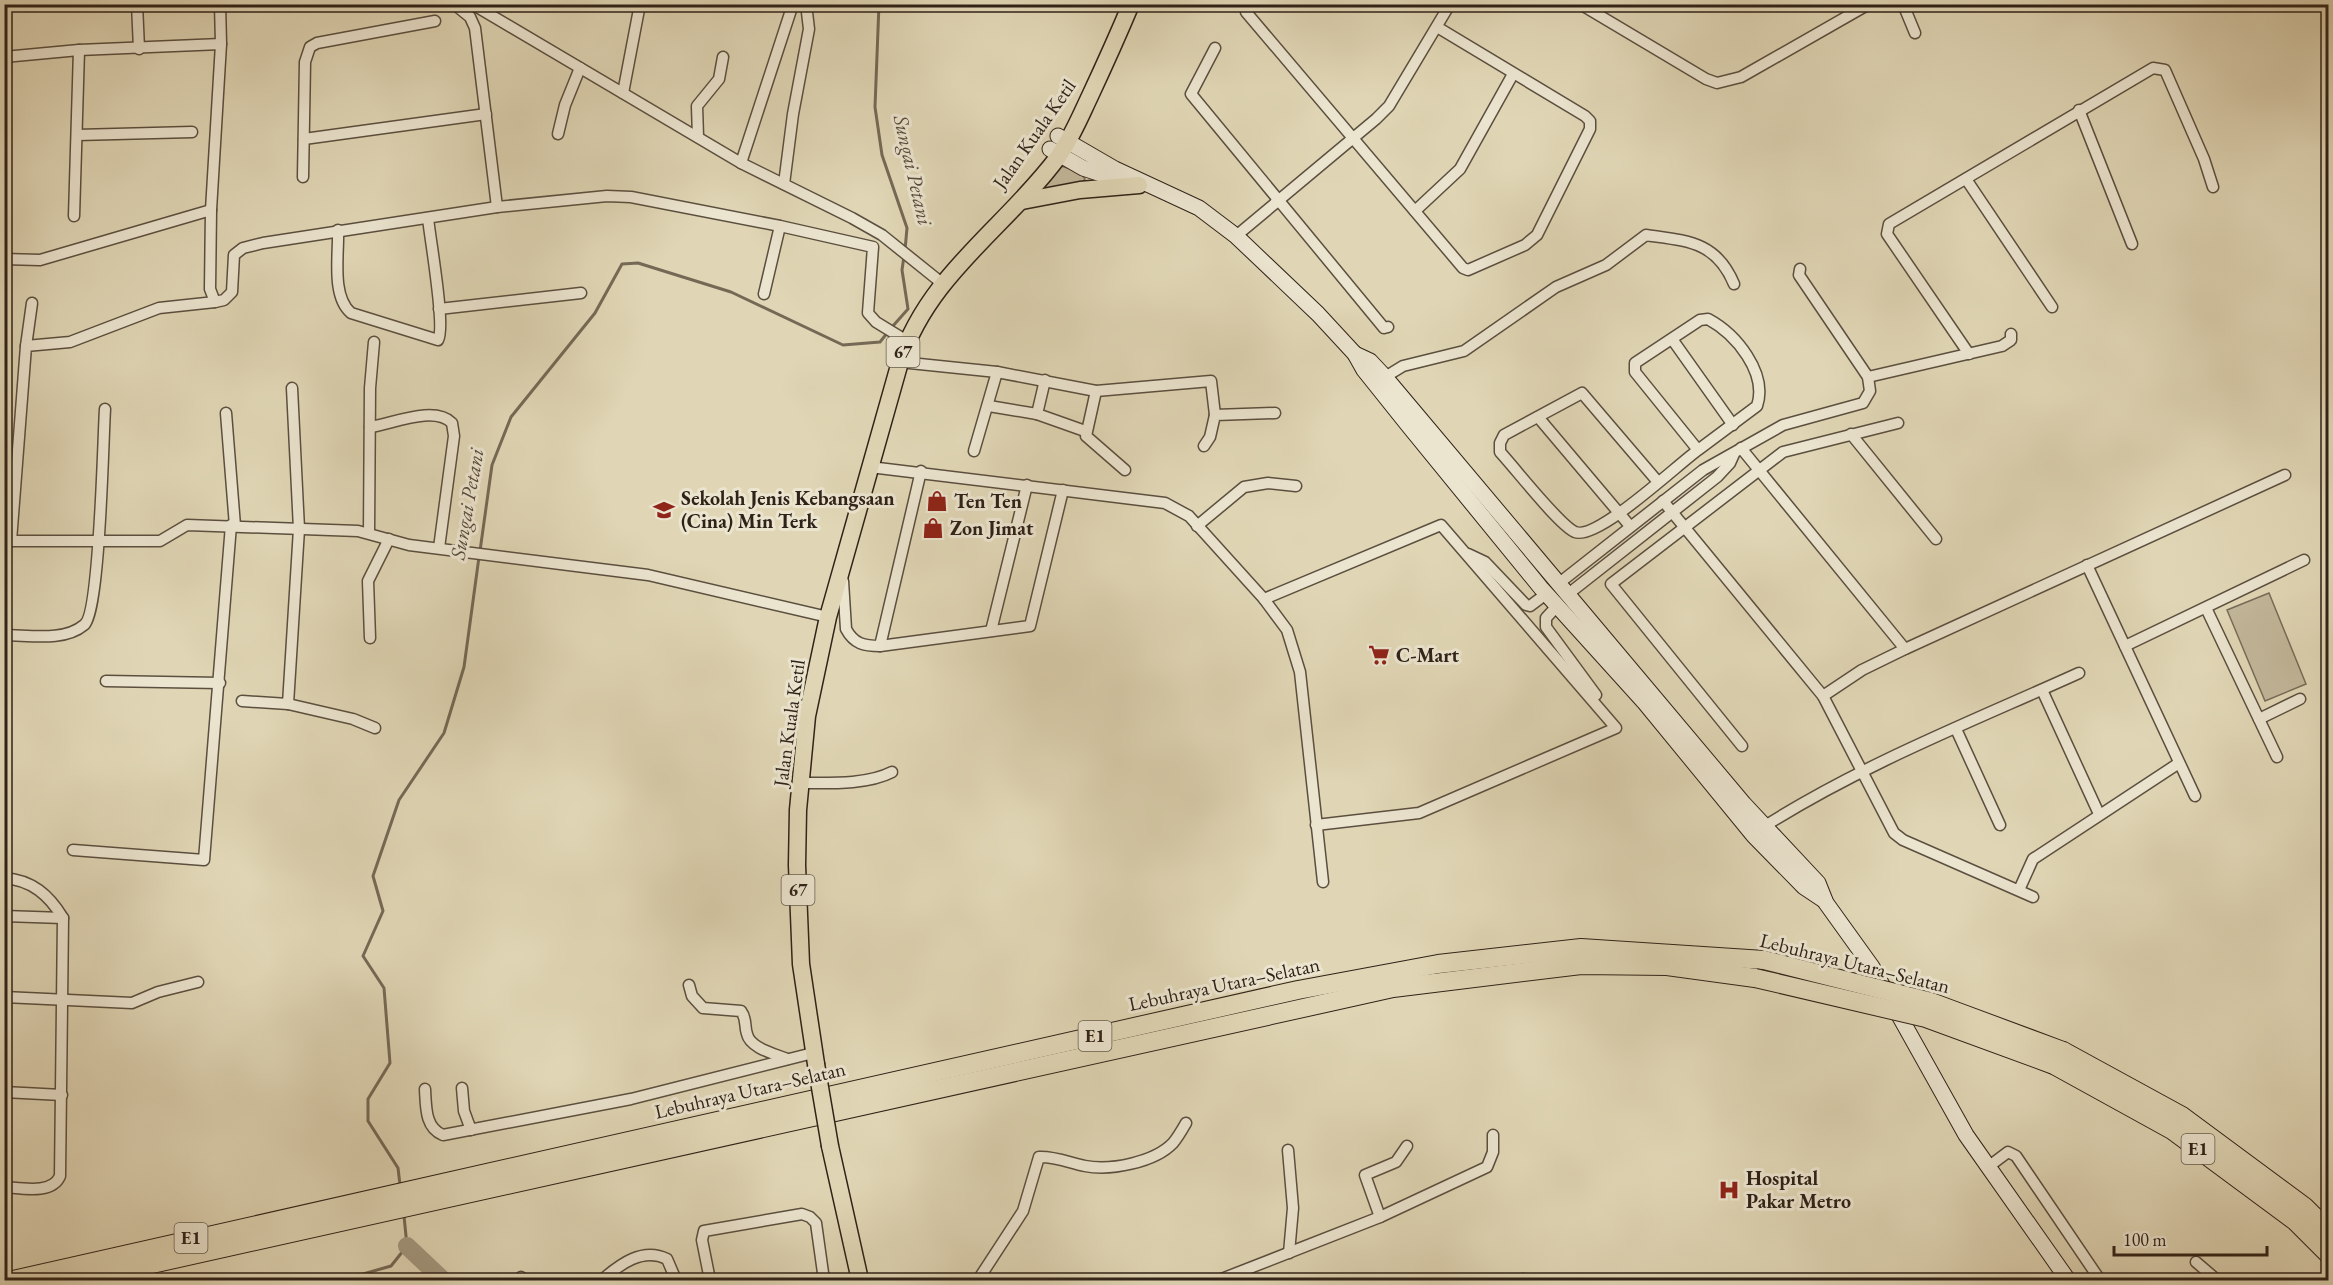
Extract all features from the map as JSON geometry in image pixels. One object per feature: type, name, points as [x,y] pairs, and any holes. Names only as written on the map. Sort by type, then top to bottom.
[{"type":"highway","name":"Lebuhraya Utara–Selatan","points":[[80,1281],[372,1207],[433,1184],[1298,990],[1438,963],[1581,948],[1764,960],[1931,1002],[2182,1116],[2305,1207],[2328,1230]]},
{"type":"highway","name":"Lebuhraya Utara–Selatan","points":[[13,1281],[372,1207],[430,1203],[1393,988],[1581,965],[1667,966],[1755,978],[1926,1018],[2058,1058],[2172,1130],[2295,1221],[2328,1254]]},
{"type":"main road","name":"Jalan Kuala Ketil","points":[[860,1281],[830,1146],[801,964],[797,865],[800,783],[810,695],[828,617],[900,362],[901,338],[943,284],[1007,212],[1022,201],[1059,146],[1096,81],[1131,4]]},
{"type":"main road","name":"Jalan Kuala Ketil","points":[[1007,212],[1009,205],[1059,146]]},
{"type":"main road","points":[[1059,146],[1083,168],[1110,179],[1161,190]]},
{"type":"main road","points":[[1059,146],[1199,208],[1236,236],[1318,314],[1355,354],[1364,370],[1415,434],[1557,595],[1818,883],[1826,903],[1872,967],[1932,1077],[1988,1167],[2068,1281]]},
{"type":"main road","points":[[1022,201],[1080,190],[1139,185]]},
{"type":"main road","points":[[1355,354],[1370,361],[1384,377],[1557,595],[1754,836],[1804,886],[1826,903]]},
{"type":"street","points":[[137,4],[139,49]]},
{"type":"street","points":[[215,302],[210,290],[211,210],[221,44],[220,4]]},
{"type":"street","points":[[454,4],[470,17],[475,28],[497,207]]},
{"type":"street","points":[[472,4],[741,164],[784,184],[885,238],[943,284]]},
{"type":"street","points":[[623,93],[640,4]]},
{"type":"street","points":[[741,164],[793,4]]},
{"type":"street","points":[[784,184],[793,114],[809,29],[806,4]]},
{"type":"street","points":[[1236,236],[1376,119],[1389,105],[1450,4]]},
{"type":"street","points":[[1580,4],[1706,79],[1717,82],[1741,77],[1869,4]]},
{"type":"street","points":[[1903,4],[1916,33]]},
{"type":"street","points":[[1246,12],[1463,268],[1468,270],[1526,245],[1537,236],[1590,129],[1590,121],[1437,27]]},
{"type":"street","points":[[303,177],[305,62],[310,47],[317,43],[435,21]]},
{"type":"street","points":[[4,57],[79,50],[221,44]]},
{"type":"street","points":[[1215,48],[1191,93],[1384,328],[1388,327]]},
{"type":"street","points":[[74,216],[79,50]]},
{"type":"street","points":[[698,137],[697,106],[719,79],[723,57]]},
{"type":"street","points":[[558,134],[565,105],[580,68]]},
{"type":"street","points":[[1969,354],[1887,234],[1889,224],[2153,68],[2165,70],[2204,159],[2213,187]]},
{"type":"street","points":[[1415,211],[1460,169],[1513,74]]},
{"type":"street","points":[[2079,110],[2132,244]]},
{"type":"street","points":[[304,139],[486,114]]},
{"type":"street","points":[[77,135],[192,132]]},
{"type":"street","points":[[1966,179],[2052,307]]},
{"type":"street","points":[[26,346],[70,342],[159,308],[224,300],[232,292],[232,260],[243,248],[338,230],[497,207],[607,196],[631,197],[873,247]]},
{"type":"street","points":[[4,259],[40,260],[211,210]]},
{"type":"street","points":[[338,230],[340,293],[346,308],[351,313],[438,340],[441,333],[428,218]]},
{"type":"street","points":[[764,294],[780,226]]},
{"type":"street","points":[[1384,377],[1403,366],[1464,351],[1557,287],[1606,265],[1646,235],[1688,241],[1706,249],[1726,266],[1734,284]]},
{"type":"street","points":[[885,238],[873,247],[867,308],[876,322],[901,338]]},
{"type":"street","points":[[1602,711],[1597,696],[1545,627],[1546,618],[1557,595],[1630,526],[1703,470],[1783,425],[1863,402],[1870,392],[1868,376],[1799,274],[1800,269]]},
{"type":"street","points":[[439,309],[581,293]]},
{"type":"street","points":[[32,303],[8,541],[160,541],[187,525],[369,533],[403,544],[648,575],[828,617]]},
{"type":"street","points":[[1658,482],[1584,393],[1579,392],[1504,435],[1500,443],[1500,452],[1562,523],[1576,532],[1586,533],[1619,513],[1757,406],[1760,397],[1759,379],[1752,363],[1731,338],[1708,319],[1700,320],[1638,359],[1634,369],[1698,450]]},
{"type":"street","points":[[1868,376],[2002,346],[2011,340],[2011,334]]},
{"type":"street","points":[[1672,339],[1733,425]]},
{"type":"street","points":[[369,533],[374,342]]},
{"type":"street","points":[[900,362],[997,372],[1096,391],[1212,381],[1215,415],[1210,437],[1204,446]]},
{"type":"street","points":[[974,451],[997,372]]},
{"type":"street","points":[[1038,414],[1045,380]]},
{"type":"street","points":[[288,704],[299,529],[292,388]]},
{"type":"street","points":[[1096,391],[1086,431],[1088,441],[1125,470]]},
{"type":"street","points":[[988,406],[1038,414],[1086,431]]},
{"type":"street","points":[[4,635],[64,635],[75,632],[87,623],[92,607],[98,540],[105,408]]},
{"type":"street","points":[[73,850],[204,860],[220,684],[224,603],[233,526],[226,412]]},
{"type":"street","points":[[1215,415],[1275,412]]},
{"type":"street","points":[[370,427],[425,416],[441,417],[452,423],[454,436],[439,548]]},
{"type":"street","points":[[1538,417],[1630,526]]},
{"type":"street","points":[[1742,746],[1611,584],[1783,452],[1898,423]]},
{"type":"street","points":[[1851,434],[1936,539]]},
{"type":"street","points":[[1738,451],[1758,471],[1905,649]]},
{"type":"street","points":[[1465,553],[1485,562],[1526,605],[1534,604],[1557,595],[1672,513],[1717,477],[1738,451]]},
{"type":"street","points":[[870,467],[921,471],[1165,503],[1189,516],[1264,599],[1287,630],[1300,672],[1323,882]]},
{"type":"street","points":[[880,646],[921,471]]},
{"type":"street","points":[[1823,696],[1862,670],[1905,649],[2285,475]]},
{"type":"street","points":[[1197,526],[1244,487],[1268,483],[1296,486]]},
{"type":"street","points":[[991,631],[1027,485]]},
{"type":"street","points":[[843,566],[843,619],[849,636],[860,644],[880,646],[1030,626],[1063,490]]},
{"type":"street","points":[[1663,501],[1823,696],[1888,825],[1903,840],[2033,897]]},
{"type":"street","points":[[1264,599],[1441,525],[1616,728],[1426,810],[1316,825]]},
{"type":"street","points":[[370,638],[368,581],[389,538]]},
{"type":"street","points":[[2124,646],[2304,560]]},
{"type":"street","points":[[2087,565],[2195,796]]},
{"type":"street","points":[[2206,608],[2277,757]]},
{"type":"street","points":[[1765,826],[1803,802],[1862,772],[2079,673]]},
{"type":"street","points":[[106,681],[220,684]]},
{"type":"street","points":[[2042,690],[2099,814]]},
{"type":"street","points":[[2259,720],[2300,699]]},
{"type":"street","points":[[242,700],[288,704],[353,719],[375,728]]},
{"type":"street","points":[[1956,729],[2000,825]]},
{"type":"street","points":[[2019,890],[2033,858],[2179,763]]},
{"type":"street","points":[[800,783],[885,776],[892,772]]},
{"type":"street","points":[[4,878],[31,883],[56,906],[63,918],[61,1171],[58,1182],[42,1188],[4,1187]]},
{"type":"street","points":[[4,916],[63,918]]},
{"type":"street","points":[[4,997],[132,1003],[158,992],[198,982]]},
{"type":"street","points":[[689,985],[692,996],[703,1008],[741,1011],[746,1020],[746,1034],[752,1042],[787,1059]]},
{"type":"street","points":[[425,1089],[428,1119],[437,1133],[443,1136],[631,1099],[787,1059],[815,1058]]},
{"type":"street","points":[[462,1088],[464,1111],[471,1130]]},
{"type":"street","points":[[4,1092],[62,1095]]},
{"type":"street","points":[[978,1281],[1023,1210],[1039,1158],[1047,1157],[1087,1166],[1133,1162],[1156,1156],[1173,1143],[1186,1124]]},
{"type":"street","points":[[1219,1281],[1380,1217],[1487,1167],[1493,1152],[1493,1135]]},
{"type":"street","points":[[1380,1217],[1365,1175],[1396,1162],[1407,1146]]},
{"type":"street","points":[[1288,1150],[1293,1208],[1289,1253]]},
{"type":"street","points":[[1988,1167],[2008,1152],[2016,1156],[2100,1281]]},
{"type":"street","points":[[710,1281],[702,1240],[704,1231],[802,1214],[810,1216],[816,1223],[824,1281]]},
{"type":"street","points":[[602,1281],[625,1262],[653,1254],[667,1260],[676,1281]]},
{"type":"street","points":[[2196,1262],[2217,1281]]},
{"type":"shaded area","points":[[1061,166],[1080,172],[1085,179],[1080,185],[1036,195]]},
{"type":"shaded area","points":[[2269,593],[2306,684],[2265,701],[2227,610]]},
{"type":"waterway","name":"Sungai Petani","points":[[879,4],[875,107],[882,155],[907,228],[905,250]]},
{"type":"waterway","name":"Sungai Petani","points":[[892,327],[908,309],[902,270],[904,256]]},
{"type":"waterway","name":"Sungai Petani","points":[[480,551],[492,465],[511,417],[595,313],[622,264],[638,263],[731,292],[843,345],[880,342],[888,332]]},
{"type":"waterway","name":"Sungai Petani","points":[[400,1185],[398,1168],[368,1121],[368,1099],[390,1063],[384,988],[363,956],[383,911],[373,876],[399,800],[444,733],[464,667],[479,557]]},
{"type":"waterway","points":[[295,1280],[363,1274],[391,1266],[407,1246],[404,1216]]},
{"type":"waterway","name":"Sungai Petani","points":[[407,1246],[443,1280]]},
{"type":"place","name":"Ten Ten","points":[[937,501]]},
{"type":"place","name":"Sekolah Jenis Kebangsaan (Cina) Min Terk","points":[[664,510]]},
{"type":"place","name":"Zon Jimat","points":[[933,528]]},
{"type":"place","name":"C-Mart","points":[[1379,655]]},
{"type":"place","name":"Hospital Pakar Metro","points":[[1729,1190]]}]
